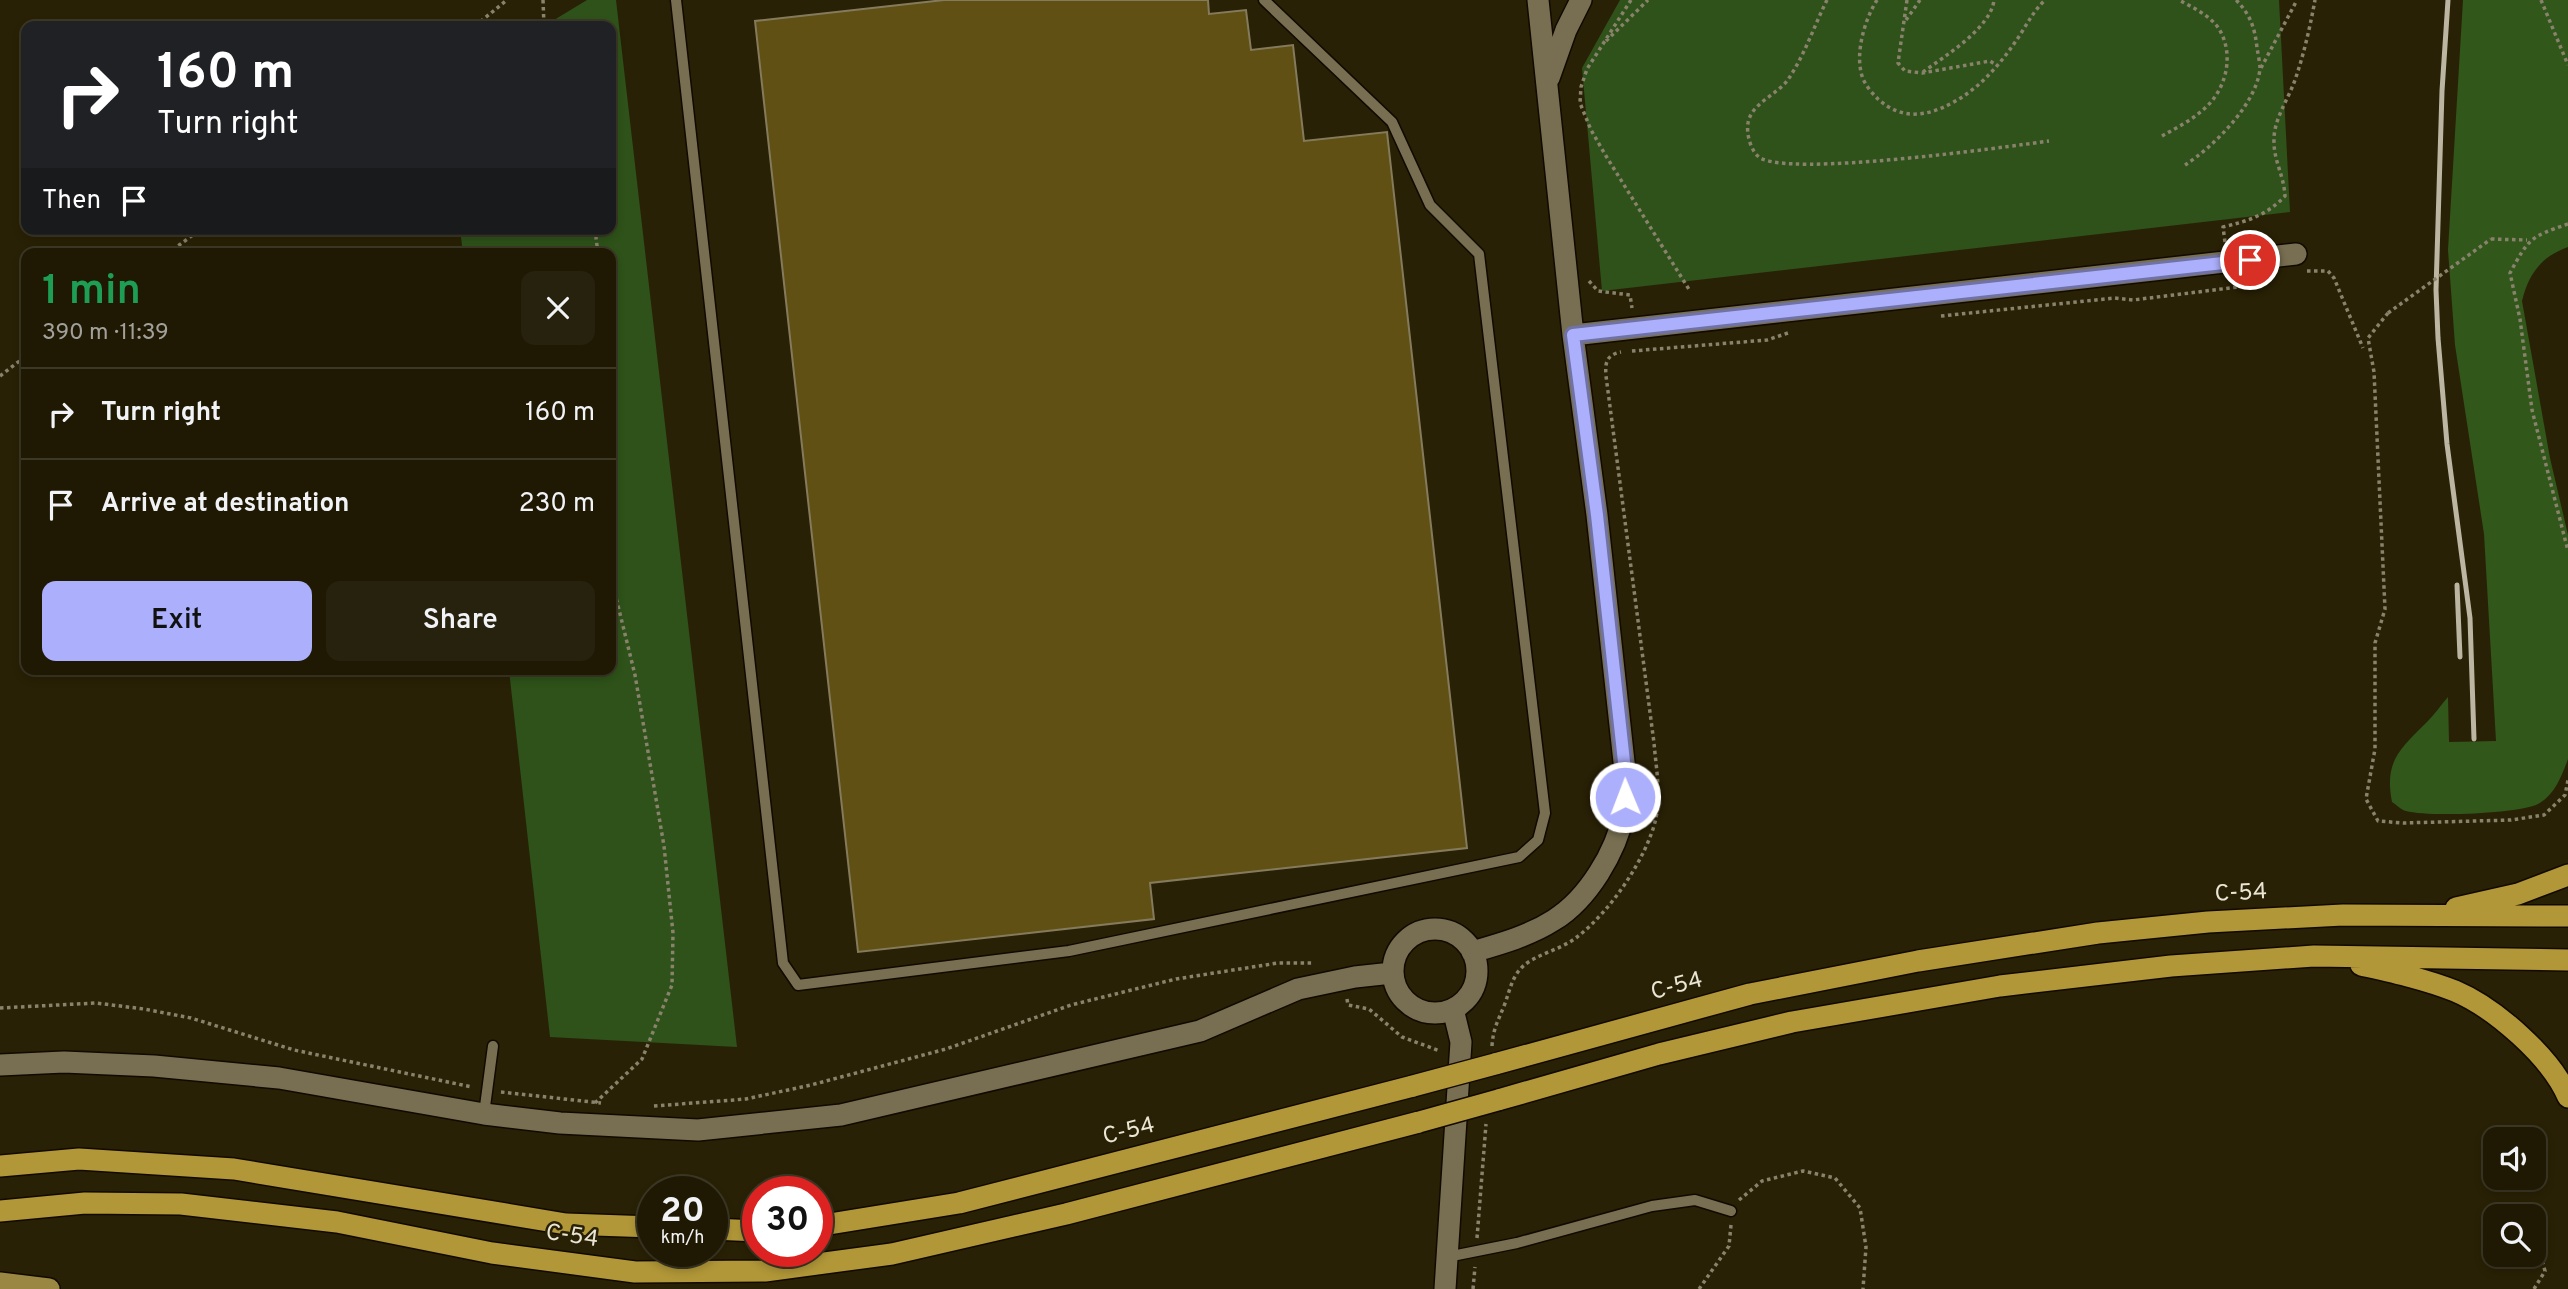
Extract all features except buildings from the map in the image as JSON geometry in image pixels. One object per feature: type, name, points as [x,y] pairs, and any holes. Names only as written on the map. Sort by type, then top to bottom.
[{"type":"highway","points":[[2419,916],[2518,894],[2568,876]]},
{"type":"highway","name":"C-54","points":[[833,1223],[960,1203],[1413,1086],[1493,1055],[1750,994],[1918,961],[2098,933],[2208,922],[2343,915],[2568,916]]},
{"type":"highway","name":"C-54","points":[[0,1211],[85,1203],[181,1204],[337,1222],[492,1253],[635,1272],[765,1271],[906,1251],[1066,1214],[1419,1122],[1492,1107],[1659,1054],[1792,1022],[2000,986],[2171,965],[2314,956],[2568,960]]},
{"type":"highway","points":[[2314,956],[2378,969],[2457,992],[2513,1030],[2543,1058],[2568,1097]]},
{"type":"highway","name":"C-54","points":[[0,1166],[79,1159],[234,1169],[566,1224],[637,1226]]},
{"type":"main road","points":[[0,1283],[49,1289]]},
{"type":"street","points":[[1472,952],[1515,939],[1554,920],[1580,899],[1612,846],[1624,813],[1626,780],[1597,515],[1573,335],[1538,0]]},
{"type":"street","points":[[1547,83],[1566,30],[1581,0]]},
{"type":"street","points":[[1573,335],[2296,263]]},
{"type":"street","points":[[1424,930],[1452,932],[1464,940],[1472,952],[1476,978],[1472,991],[1453,1009],[1440,1013],[1413,1007],[1395,986],[1392,973],[1394,959],[1411,936],[1424,930]]},
{"type":"street","points":[[0,1065],[64,1062],[154,1066],[279,1078],[484,1114],[560,1123],[698,1130],[841,1115],[1200,1031],[1297,989],[1355,977],[1392,973]]},
{"type":"street","points":[[1445,1289],[1461,1042],[1453,1009]]},
{"type":"lane","points":[[676,0],[783,963],[798,985],[1069,950],[1520,857],[1538,840],[1545,813],[1479,254],[1430,205],[1392,121],[1264,0]]},
{"type":"lane","points":[[484,1114],[493,1046]]},
{"type":"lane","points":[[1447,1257],[1517,1243],[1652,1206],[1695,1200],[1731,1211]]},
{"type":"path","points":[[481,21],[507,0]]},
{"type":"path","points":[[543,0],[544,21]]},
{"type":"path","points":[[1631,0],[1587,69],[1581,87],[1580,103],[1606,156],[1690,291]]},
{"type":"path","points":[[1599,47],[1648,0]]},
{"type":"path","points":[[1827,0],[1787,82],[1754,111],[1748,122],[1752,149],[1760,158],[1775,164],[1803,166],[1939,156],[2049,141]]},
{"type":"path","points":[[1877,0],[1870,10],[1860,48],[1861,73],[1869,91],[1888,108],[1908,116],[1951,104],[1974,89],[1998,66],[2034,10],[2045,0]]},
{"type":"path","points":[[1907,0],[1898,63],[1905,71],[1922,73],[1990,61],[1998,66]]},
{"type":"path","points":[[1905,22],[1920,0]]},
{"type":"path","points":[[1922,73],[1967,39],[1984,22],[1993,8],[1994,0]]},
{"type":"path","points":[[2162,136],[2205,109],[2221,89],[2227,71],[2226,48],[2219,28],[2197,9],[2179,0]]},
{"type":"path","points":[[2236,0],[2248,12],[2255,34],[2260,69]]},
{"type":"path","points":[[2185,165],[2206,152],[2227,130],[2249,97],[2260,69],[2297,0]]},
{"type":"path","points":[[2225,242],[2223,227],[2251,221],[2274,207],[2285,196],[2284,180],[2274,141],[2278,118],[2305,47],[2315,0]]},
{"type":"path","points":[[2541,0],[2568,65]]},
{"type":"path","points":[[2568,224],[2530,240],[2491,239],[2388,313],[2368,338],[2374,372],[2385,609],[2375,643],[2375,749],[2366,799],[2378,821],[2403,823],[2511,820],[2544,815],[2565,795],[2568,780]]},
{"type":"path","points":[[175,248],[193,235]]},
{"type":"path","points":[[2530,240],[2510,273],[2520,319],[2532,410],[2568,551]]},
{"type":"path","points":[[2296,263],[2328,271],[2334,278],[2363,348]]},
{"type":"path","points":[[1586,273],[1598,291],[1630,295]]},
{"type":"path","points":[[1940,316],[2115,298],[2133,300],[2238,287],[2250,280]]},
{"type":"path","points":[[1493,1055],[1496,1020],[1518,971],[1530,961],[1577,937],[1604,911],[1632,873],[1656,817],[1654,743],[1605,363],[1608,357],[1618,352],[1767,340],[1792,332]]},
{"type":"path","points":[[0,376],[21,360]]},
{"type":"path","points":[[602,1094],[642,1059],[672,985],[673,933],[664,846],[635,675],[616,597]]},
{"type":"path","points":[[644,1106],[746,1099],[895,1064],[1071,1006],[1176,979],[1278,963],[1314,963]]},
{"type":"path","points":[[0,1008],[96,1003],[144,1009],[191,1018],[294,1051],[487,1089],[608,1104]]},
{"type":"path","points":[[1348,1004],[1369,1009],[1402,1037],[1421,1045]]},
{"type":"path","points":[[1473,1289],[1492,1107]]},
{"type":"path","points":[[1699,1289],[1730,1246],[1732,1206],[1762,1181],[1803,1171],[1835,1178],[1860,1208],[1866,1247],[1863,1289]]},
{"type":"path","points":[[2534,1289],[2545,1271],[2544,1267]]},
{"type":"green space","points":[[587,0],[616,0],[737,1047],[550,1037],[510,675],[616,675],[616,248],[462,248],[461,235],[616,235],[616,21],[552,21]]},
{"type":"green space","points":[[1620,0],[2279,0],[2290,212],[1602,291],[1582,68]]},
{"type":"green space","points":[[2463,0],[2568,0],[2568,247],[2543,261],[2528,282],[2522,301],[2550,458],[2568,535],[2568,759],[2553,790],[2538,804],[2473,814],[2433,814],[2406,811],[2392,802],[2390,776],[2392,766],[2402,748],[2448,697],[2449,742],[2496,741],[2484,534],[2455,345],[2448,250]]},
{"type":"railway","points":[[2448,0],[2442,91],[2436,290],[2447,444],[2470,618],[2474,739]]},
{"type":"railway","points":[[2457,585],[2460,657]]},
{"type":"route","points":[[1625,797],[1626,780],[1597,515],[1573,335],[2250,260]]}]
